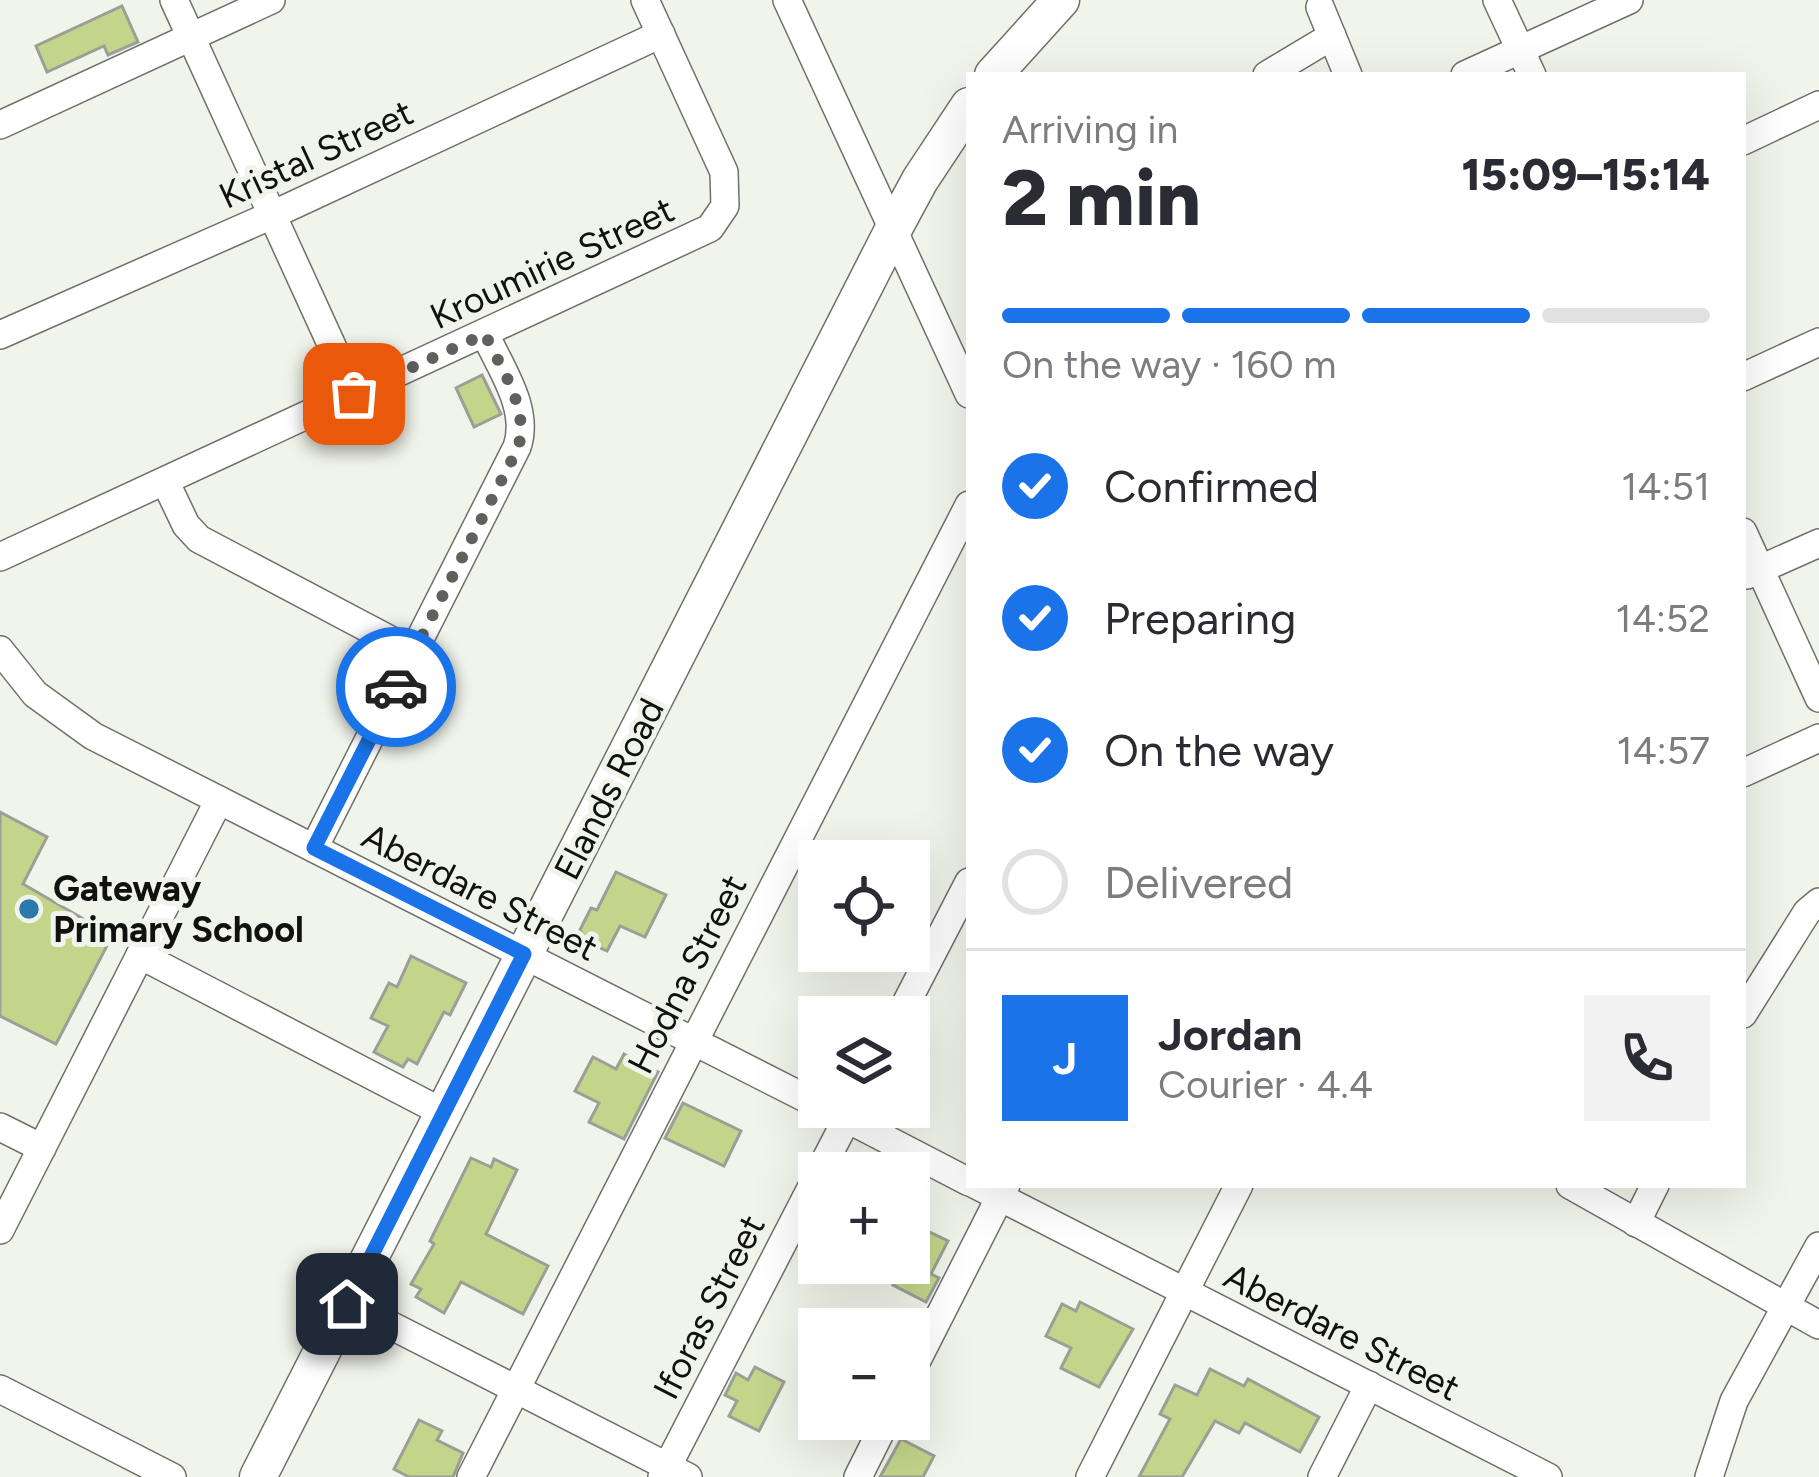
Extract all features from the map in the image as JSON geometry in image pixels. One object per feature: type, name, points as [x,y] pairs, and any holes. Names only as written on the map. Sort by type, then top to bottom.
[{"type":"street","points":[[174,0],[354,394]]},
{"type":"street","points":[[2,119],[271,0]]},
{"type":"street","name":"Kroumirie Street","points":[[0,556],[699,236],[719,218],[727,194],[724,172],[645,0]]},
{"type":"street","points":[[787,0],[966,388]]},
{"type":"street","points":[[1497,0],[1526,63]]},
{"type":"street","points":[[1481,72],[1526,63],[1629,0]]},
{"type":"street","points":[[996,72],[1057,1]]},
{"type":"street","points":[[1320,7],[1347,72]]},
{"type":"street","name":"Kristal Street","points":[[0,335],[661,34]]},
{"type":"street","points":[[1272,72],[1332,36]]},
{"type":"street","points":[[1746,140],[1819,106]]},
{"type":"street","name":"Elands Road","points":[[258,1477],[893,230],[966,111]]},
{"type":"street","points":[[314,848],[523,431],[520,413],[485,334]]},
{"type":"street","points":[[1746,376],[1819,342]]},
{"type":"street","points":[[165,481],[186,525],[200,539],[413,652]]},
{"type":"street","name":"Hodna Street","points":[[471,1477],[966,511]]},
{"type":"street","points":[[1819,543],[1751,573],[1819,698]]},
{"type":"street","name":"Aberdare Street","points":[[0,650],[35,694],[73,724],[798,1091]]},
{"type":"street","points":[[1746,772],[1819,738]]},
{"type":"street","points":[[0,1231],[219,800]]},
{"type":"street","points":[[910,996],[966,888]]},
{"type":"street","points":[[1746,1007],[1819,902]]},
{"type":"street","points":[[140,955],[444,1113]]},
{"type":"street","points":[[0,1126],[42,1148]]},
{"type":"street","name":"Iforas Street","points":[[673,1473],[827,1128]]},
{"type":"street","name":"Aberdare Street","points":[[872,1128],[966,1176]]},
{"type":"street","points":[[930,1326],[988,1188]]},
{"type":"street","name":"Aberdare Street","points":[[990,1188],[1529,1473]]},
{"type":"street","points":[[1090,1477],[1238,1188]]},
{"type":"street","points":[[1575,1188],[1819,1325]]},
{"type":"street","points":[[1636,1223],[1654,1188]]},
{"type":"street","points":[[1709,1477],[1734,1401],[1819,1246]]},
{"type":"street","points":[[347,1304],[673,1473]]},
{"type":"street","points":[[1322,1477],[1369,1385]]},
{"type":"street","points":[[0,1389],[172,1477]]},
{"type":"street","points":[[858,1477],[876,1440]]},
{"type":"building","points":[[122,6],[138,42],[108,55],[104,46],[47,72],[36,46]]},
{"type":"building","points":[[482,375],[501,414],[474,427],[456,388]]},
{"type":"building","points":[[0,812],[47,837],[23,884],[94,925],[90,932],[109,942],[56,1044],[0,1016]]},
{"type":"building","points":[[616,872],[666,895],[645,937],[620,926],[607,951],[588,942],[580,930],[591,908],[597,910]]},
{"type":"building","points":[[411,956],[466,983],[450,1015],[444,1012],[417,1064],[408,1059],[403,1067],[374,1052],[388,1026],[371,1018],[389,983],[397,987]]},
{"type":"building","points":[[624,1054],[658,1072],[624,1139],[589,1122],[599,1103],[575,1091],[593,1057],[616,1069]]},
{"type":"building","points":[[683,1103],[741,1131],[724,1166],[665,1138]]},
{"type":"building","points":[[471,1158],[491,1167],[494,1159],[517,1170],[486,1234],[548,1266],[523,1314],[461,1282],[444,1313],[416,1297],[421,1289],[411,1284]]},
{"type":"building","points":[[930,1232],[948,1241],[931,1274],[939,1278],[926,1302],[893,1285],[930,1284]]},
{"type":"building","points":[[1080,1302],[1133,1329],[1099,1387],[1061,1368],[1071,1348],[1046,1336],[1062,1304],[1076,1311]]},
{"type":"building","points":[[755,1367],[784,1382],[759,1431],[729,1416],[737,1401],[725,1395],[736,1373],[748,1380]]},
{"type":"building","points":[[1210,1369],[1244,1386],[1248,1379],[1319,1417],[1300,1452],[1245,1423],[1239,1433],[1215,1421],[1182,1477],[1139,1477],[1170,1419],[1160,1414],[1175,1385],[1197,1395]]},
{"type":"building","points":[[419,1420],[442,1431],[437,1440],[463,1453],[453,1477],[409,1477],[394,1469]]},
{"type":"building","points":[[900,1440],[934,1456],[923,1477],[880,1477]]},
{"type":"way so far","points":[[354,394],[485,334],[520,413],[523,431],[396,687]]},
{"type":"place","name":"Gateway Primary School","points":[[29,909]]},
{"type":"route","points":[[347,1304],[524,954],[314,848],[396,687]]}]
